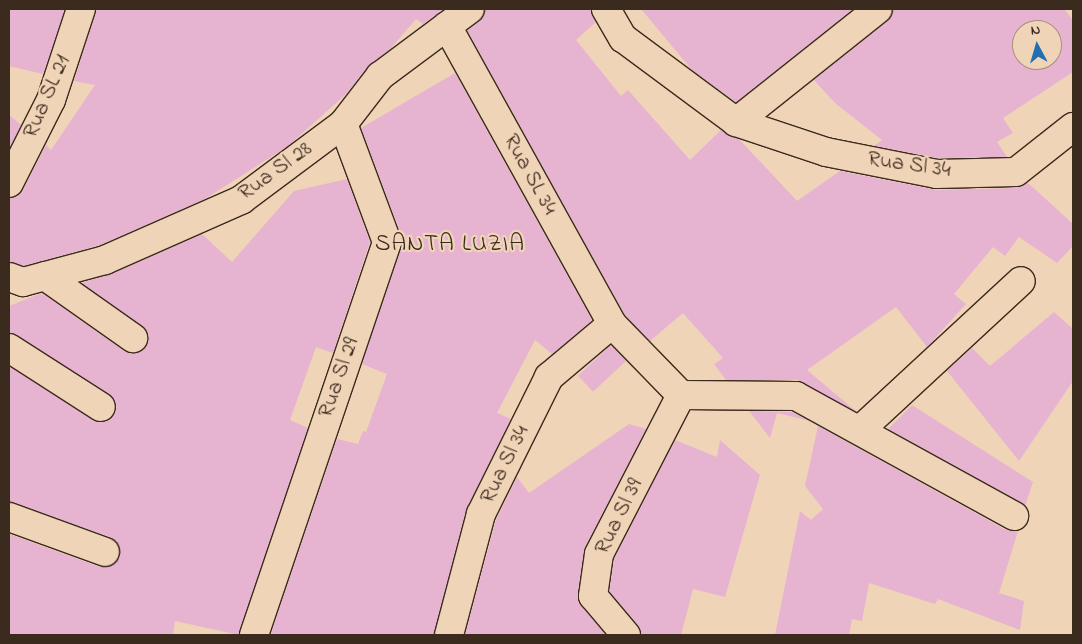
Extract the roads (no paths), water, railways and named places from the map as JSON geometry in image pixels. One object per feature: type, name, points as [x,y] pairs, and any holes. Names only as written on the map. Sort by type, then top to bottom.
[{"type":"street","name":"Rua SL 21","points":[[9,183],[51,100],[82,9]]},
{"type":"street","name":"Rua Sl 28","points":[[9,277],[23,282],[106,260],[241,200],[343,124],[380,76],[470,9]]},
{"type":"street","name":"Rua Sl 34","points":[[606,9],[623,38],[736,122],[826,152],[937,174],[1016,172],[1073,127]]},
{"type":"street","points":[[736,122],[878,9]]},
{"type":"street","name":"Rua SL 34","points":[[447,26],[612,324],[680,395]]},
{"type":"street","name":"Rua Sl 29","points":[[254,635],[387,242],[343,124]]},
{"type":"street","points":[[45,276],[133,338]]},
{"type":"street","points":[[860,430],[1021,281]]},
{"type":"street","name":"Rua Sl 34","points":[[449,635],[481,514],[549,377],[612,324]]},
{"type":"street","points":[[9,348],[101,407]]},
{"type":"street","points":[[680,395],[796,396],[1014,516]]},
{"type":"street","name":"Rua Sl 39","points":[[626,635],[593,596],[599,554],[680,395]]},
{"type":"street","points":[[9,517],[105,552]]},
{"type":"district","name":"SANTA LUZIA","points":[[450,245]]}]
